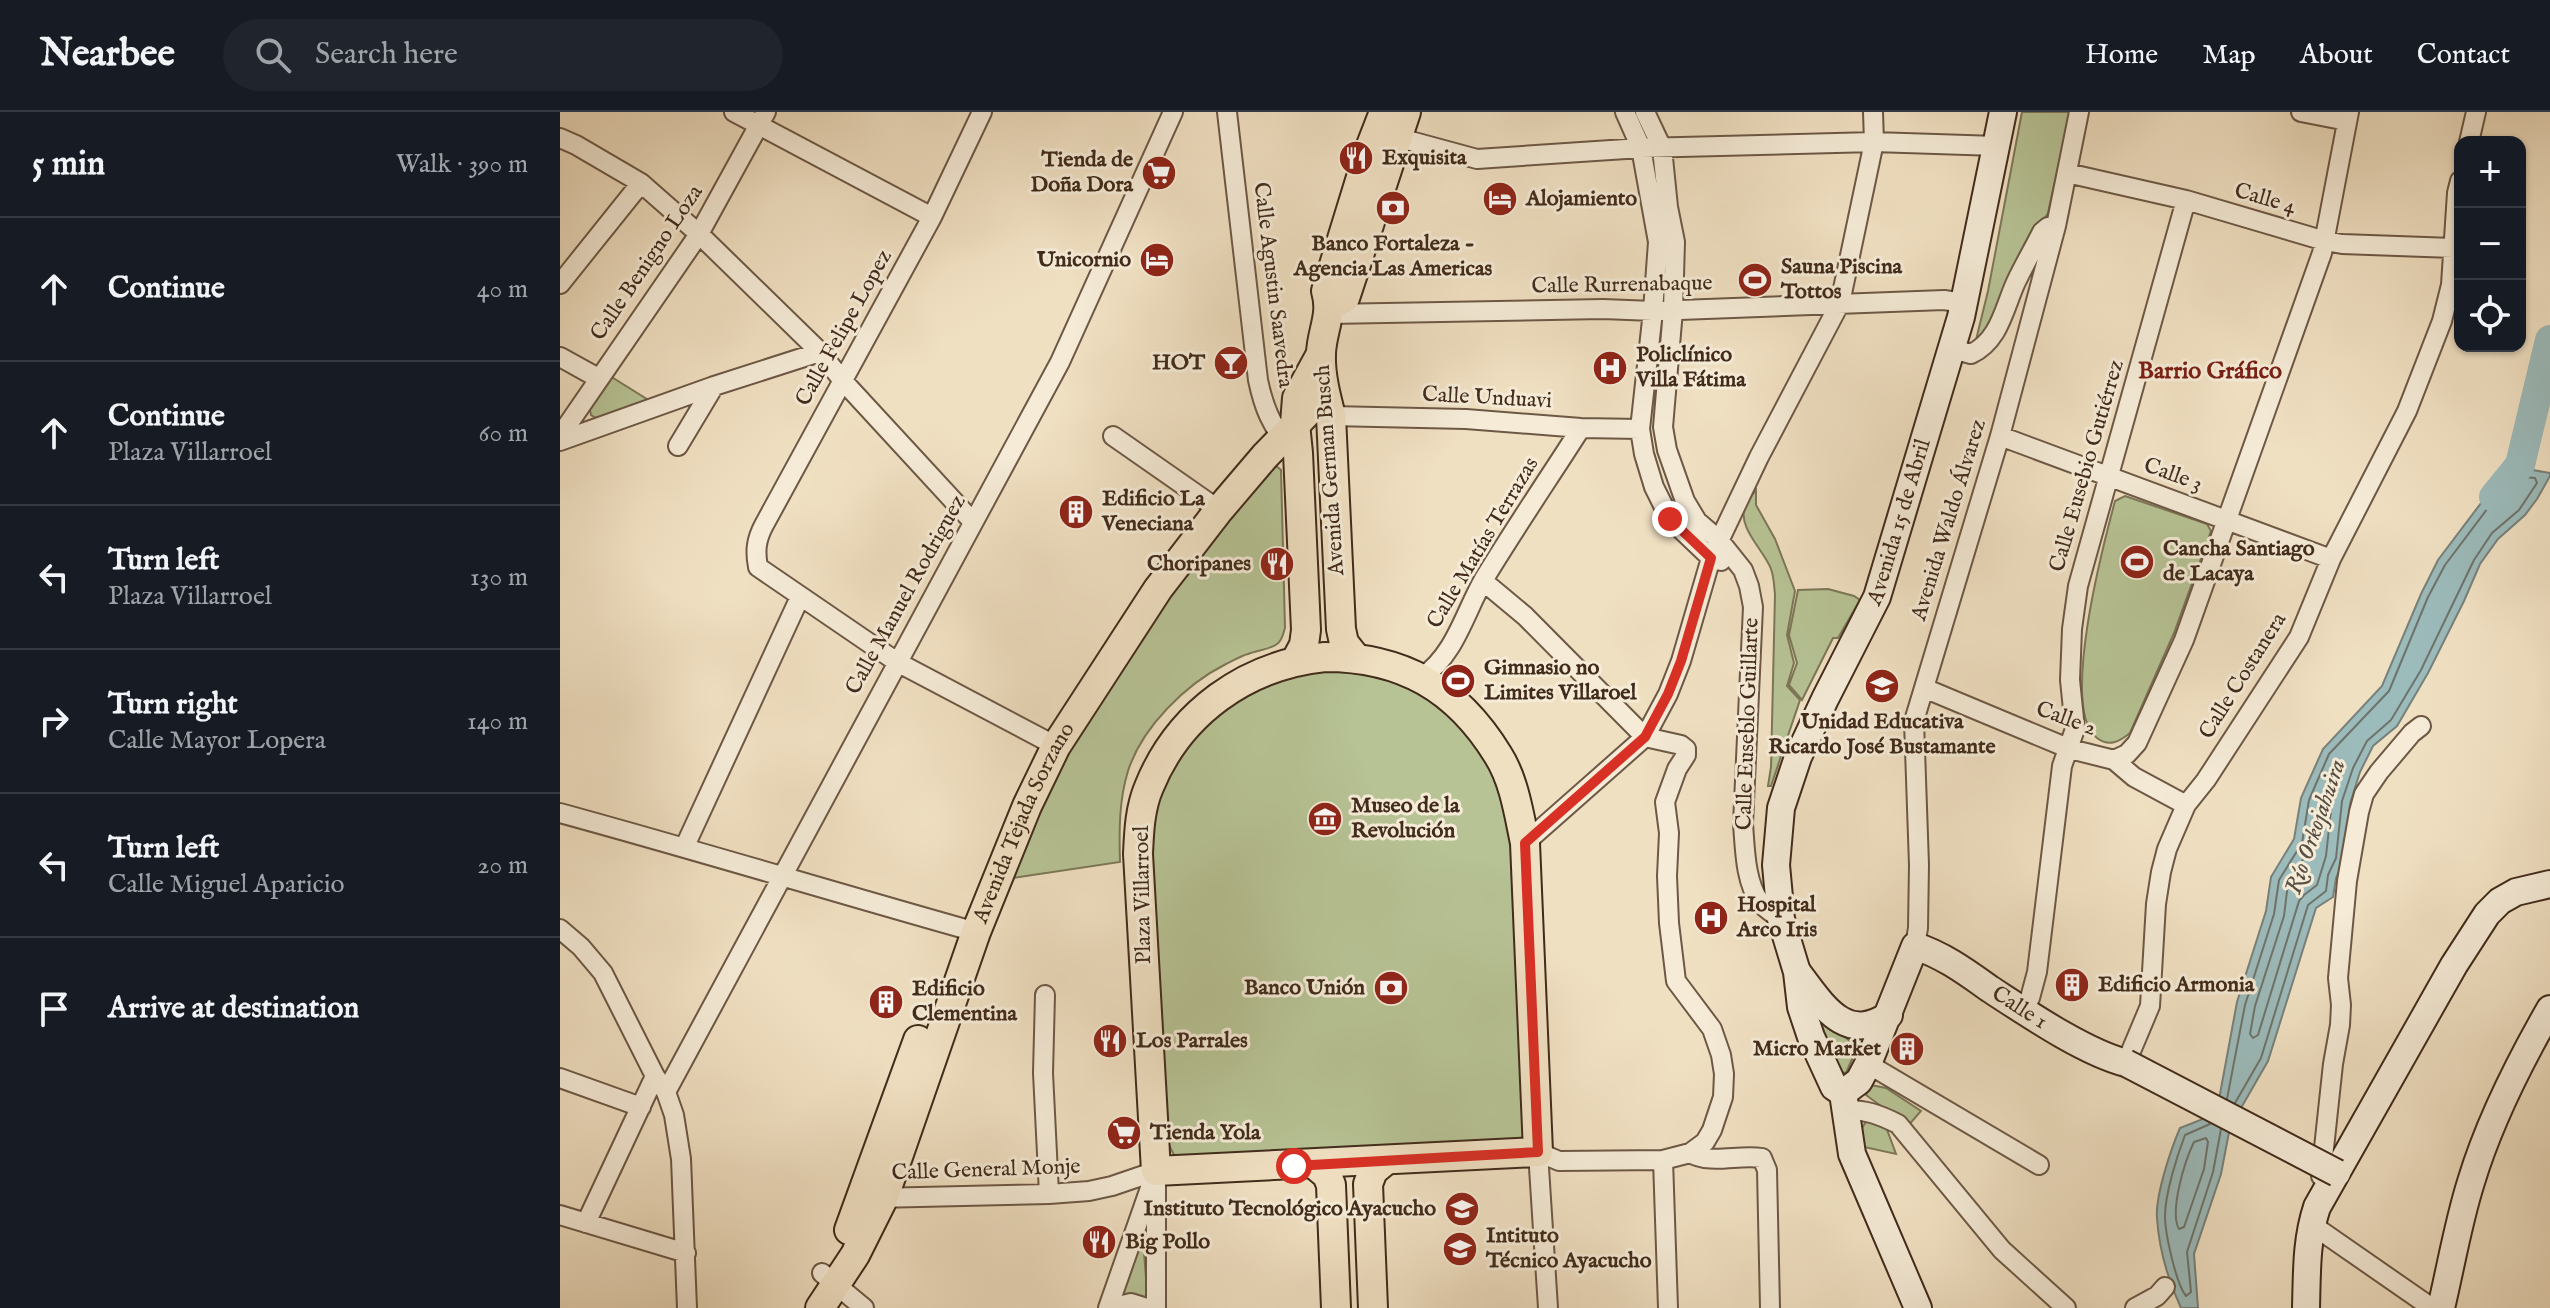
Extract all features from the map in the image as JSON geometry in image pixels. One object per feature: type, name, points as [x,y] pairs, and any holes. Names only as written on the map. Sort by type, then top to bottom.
[{"type":"main road","name":"Avenida 15 de Abril","points":[[1781,919],[1776,865],[1781,808],[1798,757],[1877,597],[1964,303],[2003,112]]},
{"type":"main road","points":[[1321,354],[1330,310],[1345,298],[1395,120]]},
{"type":"main road","name":"Avenida German Busch","points":[[1296,660],[1304,645],[1306,630],[1302,537],[1289,427],[1321,354]]},
{"type":"main road","name":"Avenida German Busch","points":[[1321,354],[1328,405],[1341,629],[1344,643],[1355,657]]},
{"type":"main road","name":"Avenida Tejada Sorzano","points":[[820,1308],[847,1236],[873,1198],[1011,801],[1136,593],[1212,506],[1289,427],[1328,405]]},
{"type":"main road","points":[[1302,537],[1336,535]]},
{"type":"main road","name":"Plaza Villarroel","points":[[1156,1171],[1138,854],[1140,820],[1148,789],[1163,756],[1207,704],[1253,675],[1296,660],[1355,657],[1422,677],[1471,718],[1499,756],[1515,797],[1525,843],[1538,1152]]},
{"type":"main road","points":[[2306,1308],[2307,1250],[2314,1215],[2454,965],[2487,914],[2500,901],[2516,892],[2550,884]]},
{"type":"main road","name":"Calle Euseblo Guillarte","points":[[1781,919],[1797,972],[1801,1007],[1811,1037],[1844,1102]]},
{"type":"main road","points":[[1915,946],[1868,1064],[1844,1102],[1852,1154],[1918,1308]]},
{"type":"main road","name":"Calle 1","points":[[1915,946],[1954,964],[2022,1010],[2108,1058],[2126,1063],[2337,1173]]},
{"type":"main road","points":[[1797,972],[1827,1010],[1848,1024],[1868,1026],[1889,1015]]},
{"type":"main road","points":[[2441,1308],[2471,1182],[2492,1126],[2528,1047],[2550,1009]]},
{"type":"main road","points":[[1156,1171],[1538,1152]]},
{"type":"main road","points":[[1373,1308],[1368,1184],[1373,1171],[1385,1161]]},
{"type":"main road","points":[[1314,1164],[1327,1175],[1331,1185],[1336,1308]]},
{"type":"main road","name":"Avenida Tejada Sorzano","points":[[798,1308],[829,1279]]},
{"type":"street","points":[[734,112],[762,119],[932,217]]},
{"type":"street","name":"Calle Agustin Saavedra","points":[[1227,112],[1258,380],[1263,401],[1289,427]]},
{"type":"street","points":[[1625,112],[1641,148],[1658,242],[1640,429],[1644,454],[1654,487],[1670,519],[1711,558],[1743,570]]},
{"type":"street","name":"Calle Euseblo Guillarte","points":[[1645,112],[1662,148],[1675,242],[1673,310],[1663,427],[1667,450],[1685,501],[1697,521],[1719,540],[1743,570],[1749,586],[1753,607],[1743,824],[1745,849],[1750,880],[1760,903],[1781,919]]},
{"type":"street","points":[[1525,843],[1645,737],[1668,694],[1681,661],[1711,558],[1759,457],[1840,303],[1874,142],[1873,112]]},
{"type":"street","name":"Avenida Waldo Álvarez","points":[[1915,946],[1919,865],[1914,721],[2000,436],[2056,226],[2079,112]]},
{"type":"street","points":[[2114,760],[2127,754],[2137,743],[2184,640],[2325,241],[2348,117],[2301,112]]},
{"type":"street","points":[[2470,136],[2476,112]]},
{"type":"street","name":"Calle Felipe Lopez","points":[[800,597],[758,567],[755,552],[758,536],[932,217],[976,114]]},
{"type":"street","name":"Calle Manuel Rodriguez","points":[[666,1092],[1060,362],[1168,116]]},
{"type":"street","name":"Calle Benigno Loza","points":[[560,438],[699,234],[762,119]]},
{"type":"street","points":[[1395,120],[1477,159],[1641,148],[1874,142],[1997,146]]},
{"type":"street","points":[[560,138],[641,183],[699,234],[820,352],[973,522]]},
{"type":"street","name":"Calle 4","points":[[2067,173],[2186,200],[2325,241],[2453,248]]},
{"type":"street","points":[[561,279],[641,183]]},
{"type":"street","name":"Calle Eusebio Gutiérrez","points":[[2022,1010],[2030,998],[2037,972],[2062,766],[2075,729],[2070,680],[2078,586],[2186,200]]},
{"type":"street","name":"Calle Costanera","points":[[2126,1063],[2150,1006],[2161,872],[2167,849],[2186,805],[2206,780],[2299,637],[2331,559],[2407,411],[2442,321],[2451,285],[2457,208]]},
{"type":"street","points":[[1952,349],[1971,354],[1988,343],[2042,232],[2056,226]]},
{"type":"street","name":"Calle Rurrenabaque","points":[[1330,310],[1653,311],[1944,300],[1964,303]]},
{"type":"street","points":[[560,438],[820,352]]},
{"type":"street","points":[[560,357],[598,378]]},
{"type":"street","points":[[678,446],[714,386]]},
{"type":"street","name":"Calle Unduavi","points":[[1328,405],[1581,428],[1640,429]]},
{"type":"street","name":"Calle Matías Terrazas","points":[[1422,677],[1433,670],[1447,653],[1483,581],[1581,428]]},
{"type":"street","points":[[1113,436],[1212,506]]},
{"type":"street","name":"Calle 3","points":[[2000,436],[2331,559]]},
{"type":"street","points":[[1483,581],[1525,616],[1645,737],[1681,745],[1686,749],[1665,802],[1669,833],[1667,876],[1676,981],[1712,1029],[1724,1074],[1723,1097],[1712,1130],[1705,1142],[1690,1153],[1663,1160],[1559,1161],[1538,1152],[1548,1308]]},
{"type":"street","points":[[685,846],[800,597],[897,662],[1049,742]]},
{"type":"street","name":"Calle 2","points":[[1924,688],[2070,749],[2114,760],[2134,777],[2186,805]]},
{"type":"street","points":[[2421,726],[2398,749],[2364,794],[2352,846],[2338,978],[2341,1005],[2338,1040],[2314,1215],[2432,1308]]},
{"type":"street","points":[[560,813],[685,846],[967,930]]},
{"type":"street","points":[[560,929],[581,947],[603,973],[666,1092],[679,1140],[687,1308]]},
{"type":"street","points":[[1045,995],[1043,1073],[1049,1194]]},
{"type":"street","points":[[1868,1064],[2039,1165]]},
{"type":"street","points":[[586,1223],[655,1076]]},
{"type":"street","points":[[560,1078],[641,1107]]},
{"type":"street","points":[[1844,1102],[1898,1124],[2002,1250],[2066,1308]]},
{"type":"street","points":[[1690,1153],[1711,1160],[1750,1156],[1762,1158],[1767,1170],[1770,1308]]},
{"type":"street","points":[[1663,1160],[1668,1308]]},
{"type":"street","points":[[1109,1308],[1156,1171]]},
{"type":"street","points":[[1156,1171],[1156,1308]]},
{"type":"street","name":"Calle General Monje","points":[[873,1198],[1089,1191],[1156,1171]]},
{"type":"street","points":[[560,1215],[686,1253]]},
{"type":"street","points":[[829,1279],[864,1308]]},
{"type":"street","points":[[2135,1308],[2157,1296],[2165,1287]]},
{"type":"street","points":[[1109,1308],[1131,1303],[1147,1308]]},
{"type":"green space","points":[[2022,112],[2070,112],[2048,213],[2026,249],[2001,310],[1975,344],[1988,291]]},
{"type":"green space","points":[[610,376],[650,401],[598,419],[591,415],[589,406]]},
{"type":"green space","points":[[1270,465],[1281,470],[1285,628],[1280,641],[1270,648],[1239,657],[1211,673],[1181,695],[1155,723],[1135,755],[1125,782],[1120,816],[1120,862],[1006,879],[1054,768],[1168,595]]},
{"type":"green space","points":[[1756,490],[1756,505],[1775,539],[1795,591],[1787,635],[1794,663],[1787,686],[1800,700],[1771,786],[1768,786],[1775,594],[1771,569],[1745,522],[1745,506]]},
{"type":"green space","points":[[2125,496],[2207,524],[2211,531],[2174,633],[2130,733],[2110,743],[2097,738],[2086,721],[2082,695],[2083,662],[2094,587],[2115,501]]},
{"type":"green space","points":[[1828,589],[1860,600],[1838,638],[1833,638],[1802,700],[1789,685],[1797,663],[1789,635],[1798,590]]},
{"type":"green space","points":[[1337,669],[1363,672],[1405,684],[1454,716],[1498,778],[1512,843],[1524,1134],[1500,1153],[1179,1158],[1169,1145],[1142,857],[1145,821],[1192,730],[1273,680]]},
{"type":"green space","points":[[1825,1022],[1850,1041],[1856,1050],[1846,1073],[1841,1072],[1821,1025]]},
{"type":"green space","points":[[1871,1085],[1886,1088],[1921,1111],[1908,1126],[1866,1095]]},
{"type":"green space","points":[[1867,1120],[1886,1127],[1896,1154],[1864,1147],[1862,1128]]},
{"type":"green space","points":[[1142,1228],[1148,1302],[1134,1295],[1119,1297]]},
{"type":"water","points":[[2509,466],[2550,473],[2550,476],[2525,515],[2498,539],[2480,564],[2428,673],[2397,726],[2373,746],[2360,772],[2350,804],[2344,860],[2336,878],[2333,897],[2316,908],[2268,1061],[2230,1127],[2221,1174],[2194,1254],[2198,1308],[2181,1308],[2168,1275],[2160,1241],[2157,1209],[2161,1185],[2180,1128],[2203,1119],[2220,1094],[2237,1002],[2266,911],[2271,877],[2294,839],[2301,798],[2323,749],[2382,686],[2438,560]]},
{"type":"waterway","name":"Río Orkojahuira","points":[[2494,497],[2520,465],[2550,340]]},
{"type":"place","name":"Exquisita","points":[[1356,158]]},
{"type":"place","name":"Tienda de Doña Dora","points":[[1159,173]]},
{"type":"place","name":"Alojamiento","points":[[1500,199]]},
{"type":"place","name":"Banco Fortaleza - Agencia Las Americas","points":[[1393,208]]},
{"type":"place","name":"Unicornio","points":[[1157,260]]},
{"type":"place","name":"Sauna Piscina Tottos","points":[[1755,280]]},
{"type":"place","name":"HOT","points":[[1231,363]]},
{"type":"place","name":"Policlínico Villa Fátima","points":[[1610,368]]},
{"type":"place","name":"Edificio La Veneciana","points":[[1076,512]]},
{"type":"place","name":"Cancha Santiago de Lacaya","points":[[2137,562]]},
{"type":"place","name":"Choripanes","points":[[1277,564]]},
{"type":"place","name":"Gimnasio no Limites Villaroel","points":[[1458,681]]},
{"type":"place","name":"Unidad Educativa Ricardo José Bustamante","points":[[1882,686]]},
{"type":"place","name":"Museo de la Revolución","points":[[1325,819]]},
{"type":"place","name":"Hospital Arco Iris","points":[[1711,918]]},
{"type":"place","name":"Edificio Armonia","points":[[2072,985]]},
{"type":"place","name":"Banco Unión","points":[[1391,988]]},
{"type":"place","name":"Edificio Clementina","points":[[886,1002]]},
{"type":"place","name":"Los Parrales","points":[[1110,1041]]},
{"type":"place","name":"Micro Market","points":[[1907,1049]]},
{"type":"place","name":"Tienda Yola","points":[[1124,1133]]},
{"type":"place","name":"Instituto Tecnológico Ayacucho","points":[[1462,1209]]},
{"type":"place","name":"Big Pollo","points":[[1099,1242]]},
{"type":"place","name":"Intituto Técnico Ayacucho","points":[[1460,1249]]},
{"type":"district","name":"Barrio Gráfico","points":[[2210,371]]},
{"type":"route","points":[[1294,1166],[1538,1152],[1525,843],[1645,737],[1668,694],[1681,661],[1711,558],[1670,519]]}]
